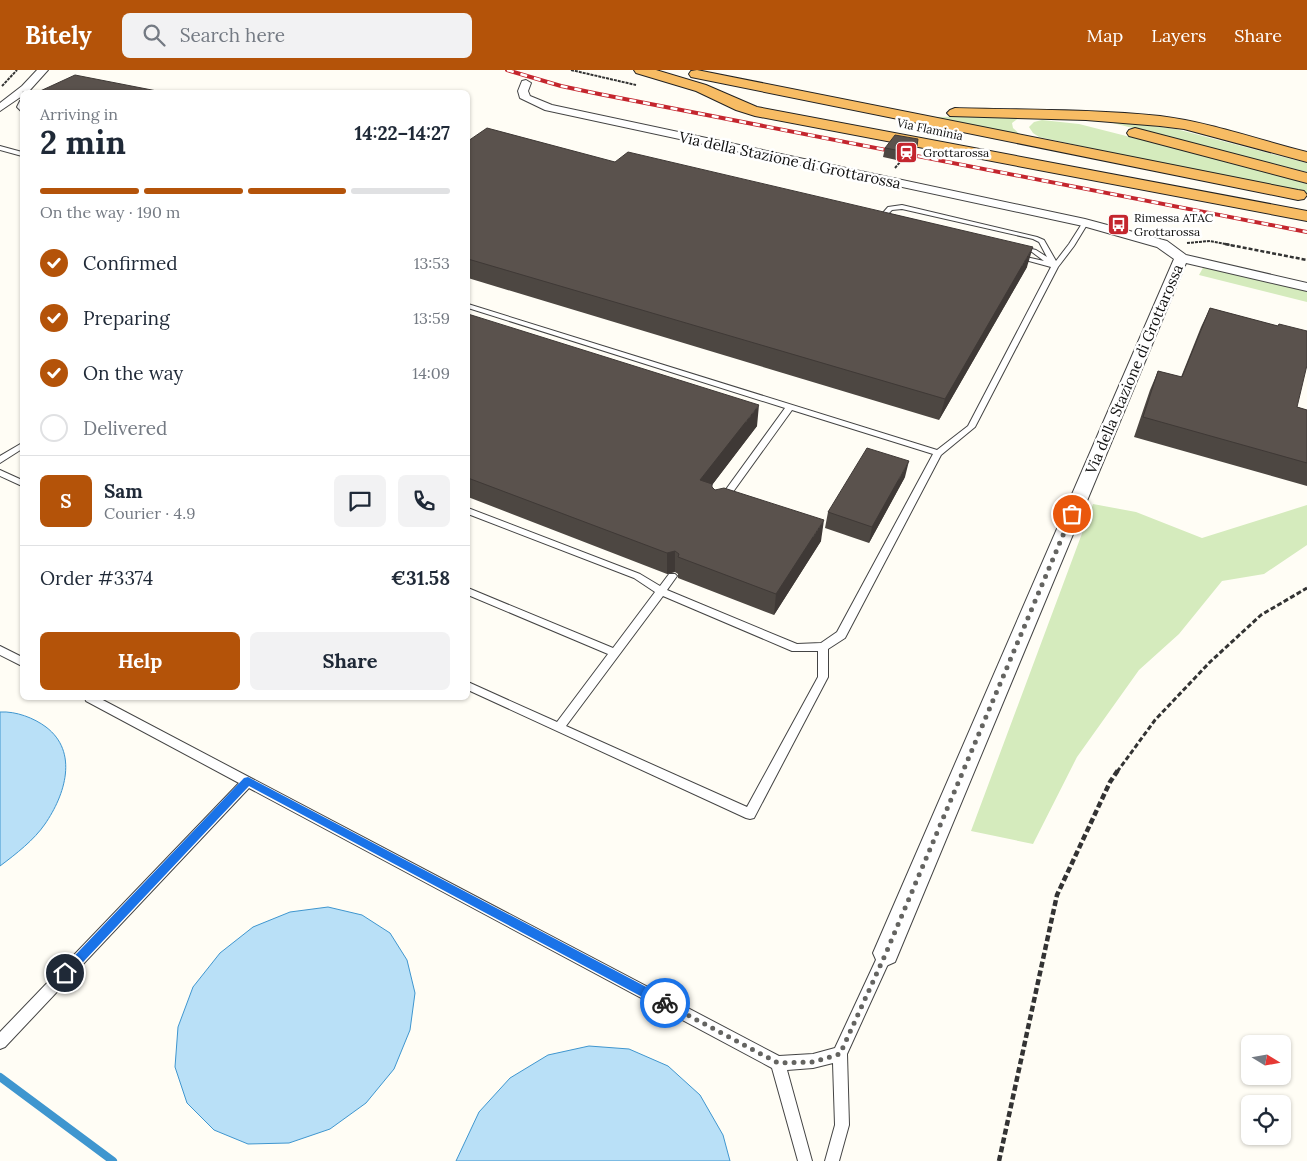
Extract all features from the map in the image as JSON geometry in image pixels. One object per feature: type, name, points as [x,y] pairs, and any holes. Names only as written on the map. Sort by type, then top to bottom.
[{"type":"highway","name":"Via Flaminia","points":[[641,70],[1078,150],[1307,197]]},
{"type":"highway","points":[[641,70],[701,88],[749,110],[1307,216]]},
{"type":"highway","name":"Via Flaminia","points":[[679,70],[814,102],[1307,206]]},
{"type":"highway","points":[[776,115],[756,108],[755,103],[766,100],[814,102],[922,113],[1117,117],[1185,125],[1307,157]]},
{"type":"highway","points":[[1078,150],[1032,137],[1024,130],[1024,125],[1029,120],[1060,115],[1307,178]]},
{"type":"street","points":[[23,90],[43,70]]},
{"type":"street","name":"Via della Stazione di Grottarossa","points":[[526,83],[523,91],[524,98],[548,108],[1085,224],[1162,244],[1181,258],[886,953]]},
{"type":"street","points":[[0,108],[20,93]]},
{"type":"street","points":[[1181,258],[1307,287]]},
{"type":"lane","points":[[0,148],[20,153]]},
{"type":"lane","points":[[902,207],[1035,238],[1042,241],[1055,266],[1034,251],[884,215],[890,208],[902,207]]},
{"type":"lane","points":[[470,512],[637,576],[661,592],[796,648],[823,648],[841,635],[938,454],[971,427],[1055,266],[1072,246],[1085,224]]},
{"type":"lane","points":[[1010,255],[1055,266]]},
{"type":"lane","points":[[470,307],[938,454]]},
{"type":"lane","points":[[717,508],[790,407]]},
{"type":"lane","points":[[0,460],[20,447]]},
{"type":"lane","points":[[0,473],[20,482]]},
{"type":"lane","points":[[559,728],[672,576]]},
{"type":"lane","points":[[470,592],[615,653]]},
{"type":"lane","points":[[470,687],[750,814],[824,677],[823,648]]},
{"type":"lane","points":[[0,650],[20,661]]},
{"type":"lane","points":[[94,700],[778,1063],[813,1062],[840,1054]]},
{"type":"lane","points":[[0,1042],[248,781]]},
{"type":"lane","points":[[832,1161],[842,1125],[840,1054],[886,953]]},
{"type":"lane","points":[[778,1063],[806,1161]]},
{"type":"path","points":[[0,88],[18,70]]},
{"type":"path","points":[[1162,244],[1210,241],[1307,260]]},
{"type":"path","points":[[999,1161],[1057,895],[1110,782],[1154,720],[1210,662],[1261,615],[1307,588]]},
{"type":"green space","points":[[1028,116],[1020,117],[1012,123],[1013,128],[1022,136],[929,117]]},
{"type":"green space","points":[[1089,117],[1176,129],[1307,163],[1307,172]]},
{"type":"green space","points":[[1042,120],[1079,124],[1276,174],[1307,184],[1307,194],[1039,137],[1029,127],[1034,122]]},
{"type":"green space","points":[[1204,266],[1307,291],[1307,302],[1199,275]]},
{"type":"green space","points":[[1093,504],[1136,512],[1202,538],[1307,505],[1307,545],[1264,574],[1222,581],[1179,634],[1139,670],[1077,757],[1033,844],[971,831]]},
{"type":"water","points":[[0,712],[24,716],[46,727],[56,737],[63,749],[65,774],[58,800],[41,830],[0,866]]},
{"type":"water","points":[[328,907],[362,915],[390,933],[407,960],[415,993],[410,1030],[394,1069],[366,1103],[330,1129],[289,1143],[248,1144],[214,1130],[187,1103],[175,1067],[178,1027],[193,987],[220,953],[253,927],[290,912]]},
{"type":"water","points":[[589,1046],[629,1049],[668,1066],[700,1095],[723,1135],[730,1161],[456,1161],[479,1112],[510,1078],[548,1055]]},
{"type":"building","points":[[75,75],[152,90],[42,90]]},
{"type":"building","points":[[487,128],[615,162],[628,152],[1033,247],[945,399],[470,260],[470,140]]},
{"type":"building","points":[[895,135],[918,139],[917,146],[912,153],[885,148]]},
{"type":"building","points":[[1210,308],[1278,326],[1279,324],[1307,331],[1307,365],[1297,407],[1307,410],[1307,463],[1143,417],[1158,371],[1182,377]]},
{"type":"building","points":[[470,315],[759,405],[700,480],[712,484],[715,490],[724,488],[824,520],[776,594],[678,557],[679,554],[675,551],[667,553],[470,479]]},
{"type":"building","points":[[867,448],[909,461],[872,527],[828,512]]},
{"type":"waterway","points":[[0,1077],[113,1161]]},
{"type":"railway","points":[[507,70],[561,86],[599,94],[1307,232]]},
{"type":"way so far","points":[[665,1003],[778,1063],[813,1062],[840,1054],[886,953],[1072,514]]},
{"type":"place","name":"Grottarossa","points":[[907,152]]},
{"type":"place","name":"Rimessa ATAC Grottarossa","points":[[1118,224]]},
{"type":"route","points":[[65,973],[248,781],[665,1003]]}]
